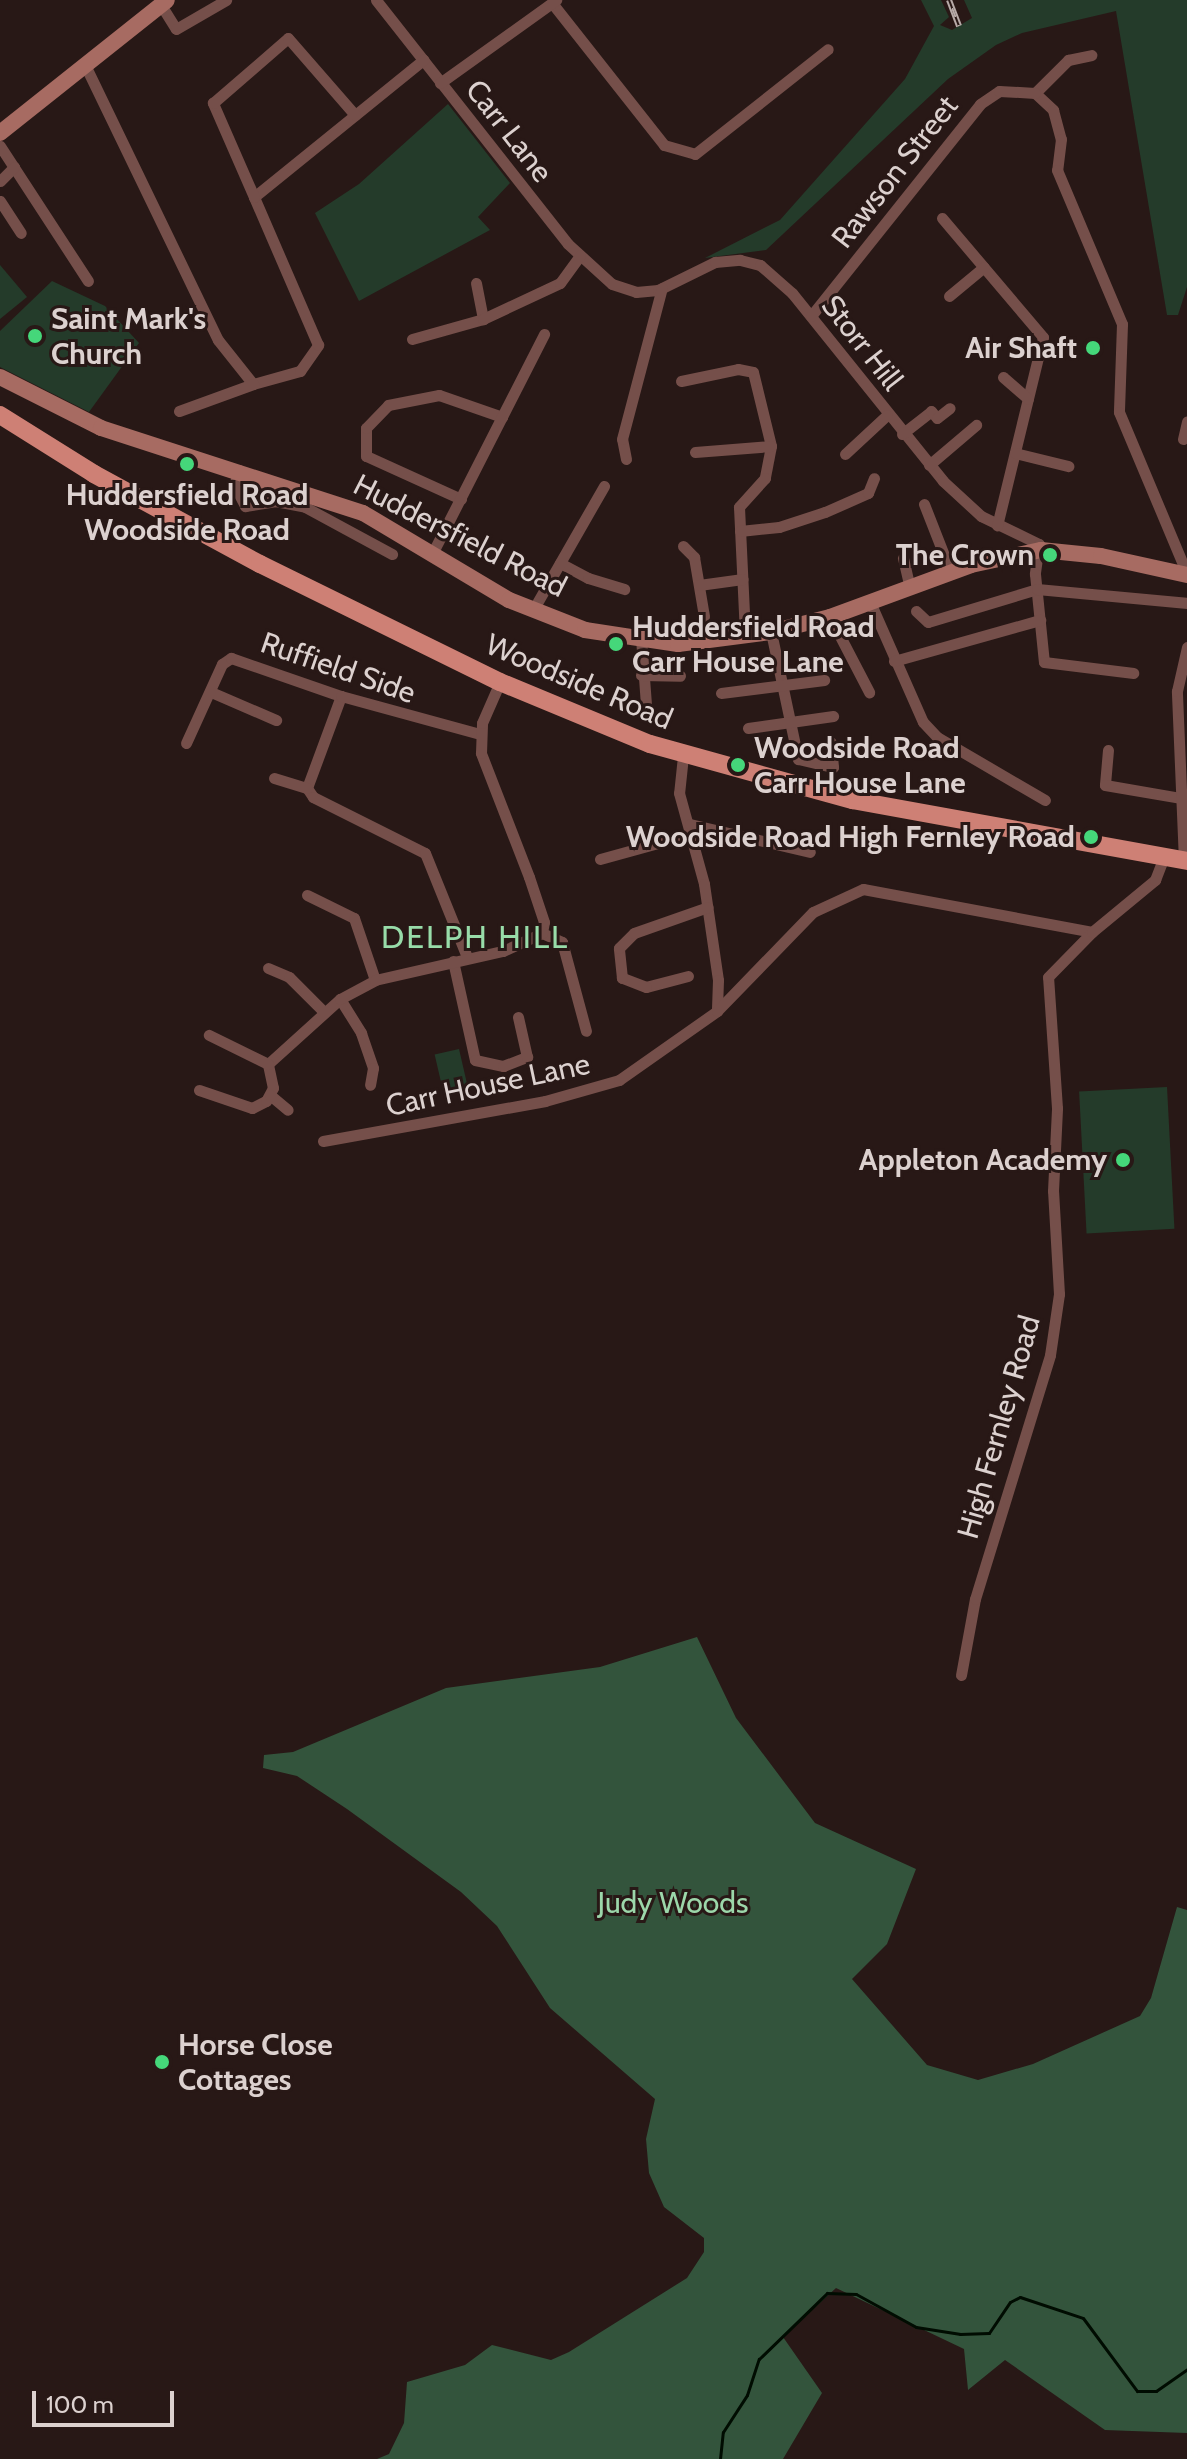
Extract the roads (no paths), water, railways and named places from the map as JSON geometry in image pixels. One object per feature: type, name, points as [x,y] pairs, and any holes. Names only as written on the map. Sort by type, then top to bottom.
[{"type":"main road","points":[[0,133],[164,2]]},
{"type":"main road","name":"Huddersfield Road","points":[[0,377],[101,428],[239,470],[363,513],[533,610],[585,630],[678,644],[771,632],[830,617],[951,573],[1041,550],[1101,556],[1187,575]]},
{"type":"main road","name":"Woodside Road","points":[[0,415],[94,474],[260,564],[500,682],[683,756],[852,800],[1186,861]]},
{"type":"street","points":[[164,2],[176,29],[226,0]]},
{"type":"street","name":"Carr Lane","points":[[376,0],[580,255],[612,284]]},
{"type":"street","points":[[440,83],[554,2],[664,145],[695,154],[828,49]]},
{"type":"street","points":[[179,411],[253,384],[300,371],[318,345],[213,103],[288,38],[355,115]]},
{"type":"street","points":[[1091,55],[1068,60],[1035,93],[1053,110],[1061,139],[1057,170],[1122,324],[1119,412],[1187,575]]},
{"type":"street","points":[[254,197],[423,60]]},
{"type":"street","points":[[85,65],[218,340],[253,384]]},
{"type":"street","name":"Rawson Street","points":[[811,316],[980,104],[999,91],[1035,93]]},
{"type":"street","points":[[0,146],[88,281]]},
{"type":"street","points":[[0,181],[14,167]]},
{"type":"street","points":[[0,201],[21,233]]},
{"type":"street","points":[[942,218],[1042,334],[997,525]]},
{"type":"street","points":[[412,339],[483,319],[560,283],[580,255]]},
{"type":"street","name":"Storr Hill","points":[[612,284],[636,292],[662,288],[715,262],[740,260],[760,265],[811,316],[929,465],[997,525],[1035,541],[1041,550]]},
{"type":"street","points":[[949,296],[984,267]]},
{"type":"street","points":[[476,283],[483,319]]},
{"type":"street","points":[[626,459],[622,439],[662,288]]},
{"type":"street","points":[[432,554],[544,334]]},
{"type":"street","points":[[681,381],[738,369],[753,372],[771,446],[765,478],[739,507],[745,635]]},
{"type":"street","points":[[1003,377],[1028,399]]},
{"type":"street","points":[[461,499],[366,456],[366,428],[388,405],[439,395],[502,417]]},
{"type":"street","points":[[902,434],[931,411],[937,418],[950,408]]},
{"type":"street","points":[[845,454],[887,415]]},
{"type":"street","points":[[1183,439],[1187,421]]},
{"type":"street","points":[[929,465],[976,425]]},
{"type":"street","points":[[695,452],[771,446]]},
{"type":"street","points":[[1015,453],[1068,466]]},
{"type":"street","points":[[239,470],[234,485],[245,506],[275,501],[305,507],[392,554]]},
{"type":"street","points":[[740,531],[779,527],[825,512],[868,493],[874,478]]},
{"type":"street","points":[[533,610],[604,486]]},
{"type":"street","points":[[924,504],[951,573]]},
{"type":"street","points":[[683,546],[694,557],[704,616]]},
{"type":"street","points":[[1041,550],[1037,589],[1044,662],[1133,673]]},
{"type":"street","points":[[903,558],[910,588]]},
{"type":"street","points":[[560,563],[588,578],[624,589]]},
{"type":"street","points":[[699,585],[743,579]]},
{"type":"street","points":[[916,611],[928,622],[1037,589],[1187,603]]},
{"type":"street","points":[[870,602],[923,722],[937,737],[1045,800]]},
{"type":"street","points":[[830,617],[869,692]]},
{"type":"street","points":[[894,661],[1040,620]]},
{"type":"street","points":[[771,632],[798,759],[833,767],[831,742]]},
{"type":"street","points":[[641,638],[641,675],[647,717]]},
{"type":"street","points":[[1186,861],[1180,798],[1177,691],[1187,647]]},
{"type":"street","name":"Ruffield Side","points":[[186,743],[222,664],[231,658],[341,696],[480,734]]},
{"type":"street","points":[[641,675],[680,676]]},
{"type":"street","points":[[721,693],[783,688],[824,680]]},
{"type":"street","points":[[500,682],[480,734],[481,753],[529,877],[544,922],[542,933]]},
{"type":"street","points":[[211,692],[276,720]]},
{"type":"street","points":[[307,788],[341,696]]},
{"type":"street","points":[[748,728],[833,716]]},
{"type":"street","points":[[1108,750],[1105,785],[1180,798]]},
{"type":"street","points":[[683,756],[679,793],[708,907],[718,980],[717,1011]]},
{"type":"street","points":[[274,778],[307,788],[313,797],[425,853],[467,957]]},
{"type":"street","points":[[600,859],[690,829],[810,852]]},
{"type":"street","name":"High Fernley Road","points":[[961,1675],[975,1599],[1050,1355],[1059,1294],[1053,1191],[1057,1108],[1048,977],[1092,932],[1155,880],[1164,857]]},
{"type":"street","name":"Carr House Lane","points":[[323,1141],[356,1139],[596,1089],[641,1067],[717,1011],[813,912],[863,889],[1092,932]]},
{"type":"street","points":[[307,895],[354,918],[375,980]]},
{"type":"street","points":[[688,976],[646,987],[622,978],[619,948],[634,933],[708,907]]},
{"type":"street","points":[[268,1064],[340,999],[375,980],[503,951],[542,933],[562,942],[586,1031]]},
{"type":"street","points":[[453,961],[475,1060],[503,1066],[527,1057],[518,1017]]},
{"type":"street","points":[[268,968],[289,977],[324,1012]]},
{"type":"street","points":[[340,999],[365,1045],[373,1068],[370,1085]]},
{"type":"street","points":[[199,1090],[243,1107],[260,1104],[270,1095],[274,1079],[268,1064],[209,1035]]},
{"type":"street","points":[[270,1095],[288,1110]]},
{"type":"waterway","points":[[720,2459],[723,2432],[747,2395],[759,2359],[827,2293],[856,2294],[916,2327],[960,2334],[989,2333],[1010,2302],[1020,2297],[1083,2318],[1137,2391],[1156,2391],[1187,2369]]},
{"type":"railway","points":[[949,0],[959,26]]},
{"type":"place","name":"Saint Mark's Church","points":[[35,336]]},
{"type":"place","name":"Air Shaft","points":[[1093,348]]},
{"type":"place","name":"Huddersfield Road Woodside Road","points":[[187,464]]},
{"type":"place","name":"The Crown","points":[[1050,555]]},
{"type":"place","name":"Huddersfield Road Carr House Lane","points":[[616,644]]},
{"type":"place","name":"Woodside Road Carr House Lane","points":[[738,765]]},
{"type":"place","name":"Woodside Road High Fernley Road","points":[[1091,837]]},
{"type":"place","name":"Appleton Academy","points":[[1123,1160]]},
{"type":"place","name":"Horse Close Cottages","points":[[162,2062]]},
{"type":"district","name":"DELPH HILL","points":[[475,937]]},
{"type":"park label","name":"Judy Woods","points":[[673,1903]]}]
